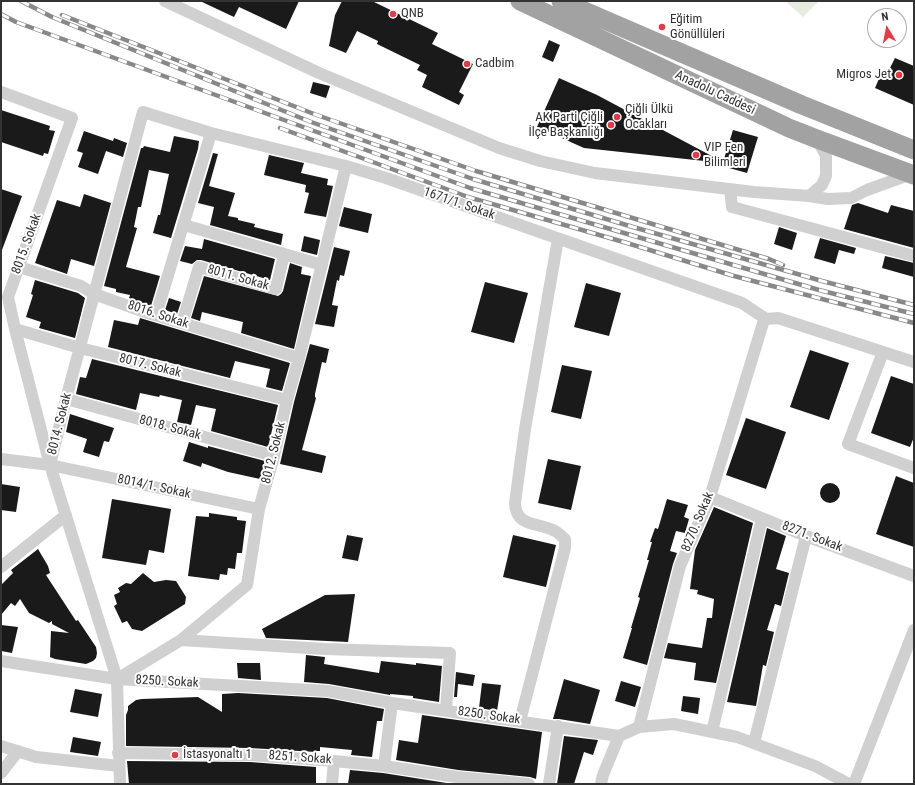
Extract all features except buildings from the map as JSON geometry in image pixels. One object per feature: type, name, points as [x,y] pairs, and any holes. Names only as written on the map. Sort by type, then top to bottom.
[{"type":"highway","name":"Anadolu Caddesi","points":[[520,1],[775,121],[817,139],[912,175]]},
{"type":"highway","name":"Anadolu Caddesi","points":[[561,1],[802,105],[914,150]]},
{"type":"street","points":[[165,1],[319,74],[499,148],[540,161],[595,173],[828,199],[851,198],[867,190],[912,175]]},
{"type":"street","name":"8015. Sokak","points":[[1,92],[72,118],[8,297],[50,465]]},
{"type":"street","name":"1671/1. Sokak","points":[[143,112],[211,133],[346,166],[386,178],[742,304],[766,319]]},
{"type":"street","name":"8014. Sokak","points":[[120,784],[117,679],[50,465],[66,399],[143,112]]},
{"type":"street","points":[[156,315],[211,133]]},
{"type":"street","points":[[809,196],[822,185],[826,176],[826,156],[817,139]]},
{"type":"street","name":"8012. Sokak","points":[[117,679],[181,640],[247,585],[259,509],[274,456],[286,400],[322,265],[346,166]]},
{"type":"street","points":[[730,189],[732,207],[914,256]]},
{"type":"street","points":[[184,225],[322,265]]},
{"type":"street","points":[[520,721],[565,548],[565,539],[556,531],[525,521],[519,518],[515,512],[525,429],[558,239]]},
{"type":"street","name":"8011. Sokak","points":[[182,323],[199,267],[276,289],[284,254]]},
{"type":"street","name":"8016. Sokak","points":[[19,267],[81,286],[94,294],[156,315],[298,358]]},
{"type":"street","points":[[766,319],[778,318],[914,362]]},
{"type":"street","name":"8270. Sokak","points":[[639,727],[680,566],[710,496],[763,323],[766,319]]},
{"type":"street","name":"8017. Sokak","points":[[15,329],[80,348],[286,400]]},
{"type":"street","points":[[883,352],[848,444],[914,468]]},
{"type":"street","name":"8018. Sokak","points":[[66,399],[274,456]]},
{"type":"street","name":"8014/1. Sokak","points":[[1,459],[50,465],[259,509]]},
{"type":"street","name":"8271. Sokak","points":[[710,496],[806,536],[914,576]]},
{"type":"street","points":[[1,567],[66,516]]},
{"type":"street","points":[[712,732],[762,518]]},
{"type":"street","points":[[754,743],[806,536]]},
{"type":"street","points":[[854,784],[914,630]]},
{"type":"street","points":[[181,640],[325,649],[450,653],[446,710]]},
{"type":"street","name":"8250. Sokak","points":[[1,661],[117,679],[328,691],[392,703],[619,736]]},
{"type":"street","points":[[384,766],[392,703]]},
{"type":"street","points":[[601,784],[603,775],[619,736],[639,727],[674,724],[738,737],[815,766],[849,784]]},
{"type":"street","points":[[550,784],[558,726]]},
{"type":"street","points":[[1,746],[36,757],[119,766]]},
{"type":"street","points":[[1,773],[18,751]]},
{"type":"street","name":"8251. Sokak","points":[[118,753],[250,755],[334,761],[384,766],[457,780],[529,784]]},
{"type":"street","points":[[332,784],[334,761]]},
{"type":"shaded area","points":[[785,1],[819,1],[803,17]]},
{"type":"railway","points":[[21,1],[52,17],[311,122],[473,179],[633,227],[822,281],[914,305]]},
{"type":"railway","points":[[1,14],[16,22],[470,188],[819,290],[914,314]]},
{"type":"railway","points":[[62,15],[314,114],[476,171],[769,259],[783,265]]},
{"type":"railway","points":[[280,128],[468,197],[734,276],[914,323]]},
{"type":"place","name":"QNB","points":[[393,14]]},
{"type":"place","name":"Eğitim Gönüllüleri","points":[[662,27]]},
{"type":"place","name":"Cadbim","points":[[467,64]]},
{"type":"place","name":"Migros Jet","points":[[899,75]]},
{"type":"place","name":"Çiğli Ülkü Ocakları","points":[[617,117]]},
{"type":"place","name":"AK Parti Çiğli İlçe Başkanlığı","points":[[611,125]]},
{"type":"place","name":"VIP Fen Bilimleri","points":[[696,155]]},
{"type":"place","name":"İstasyonaltı 1","points":[[175,755]]}]
